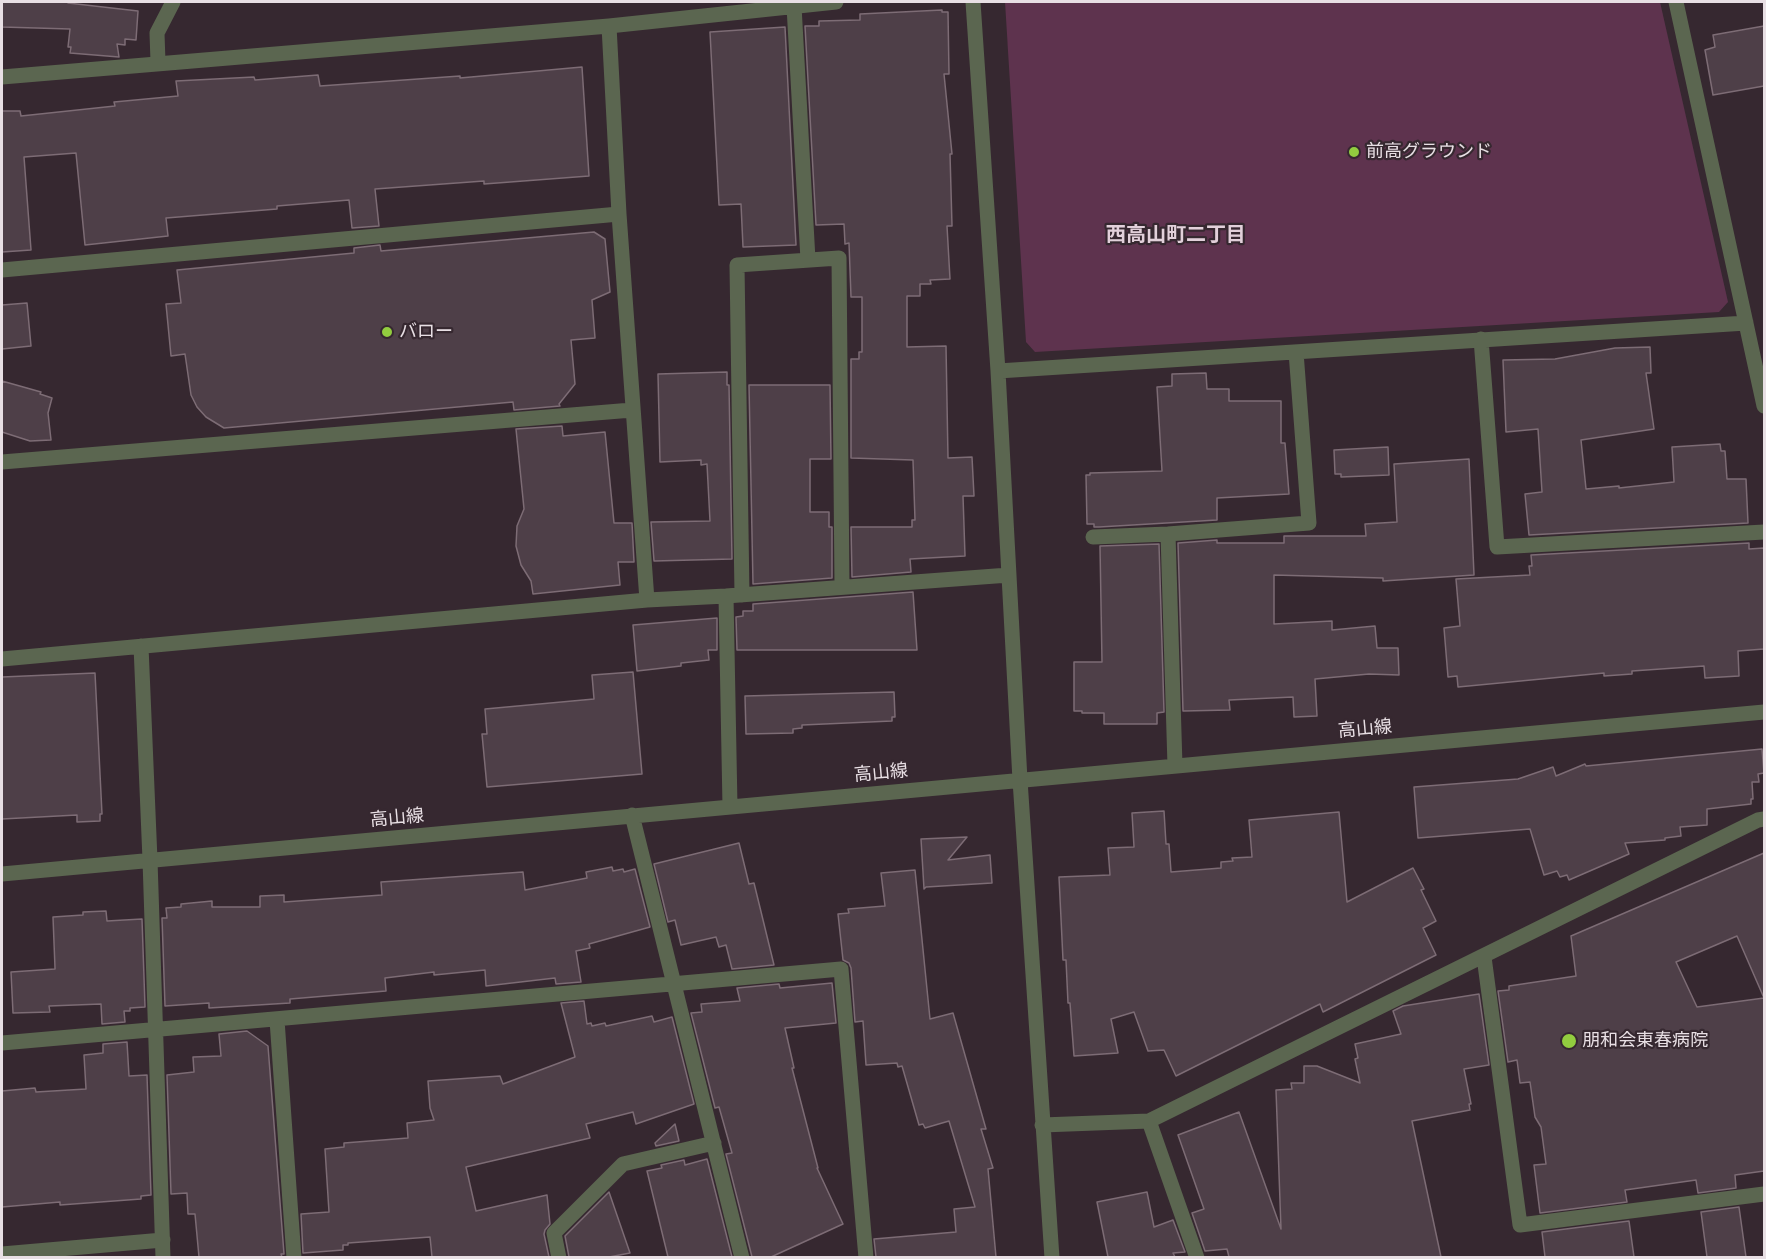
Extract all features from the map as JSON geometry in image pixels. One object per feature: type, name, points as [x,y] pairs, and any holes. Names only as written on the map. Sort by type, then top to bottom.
[{"type":"street","points":[[158,62],[157,33],[173,2]]},
{"type":"street","points":[[2,77],[158,62],[609,26],[748,6],[794,6],[836,2]]},
{"type":"street","points":[[973,2],[998,371],[1020,780],[1052,1257]]},
{"type":"street","points":[[1676,2],[1764,406]]},
{"type":"street","points":[[794,6],[808,260]]},
{"type":"street","points":[[609,26],[619,214],[647,600]]},
{"type":"street","points":[[2,270],[619,214]]},
{"type":"street","points":[[730,807],[737,266],[839,258],[842,586]]},
{"type":"street","points":[[998,371],[1746,323]]},
{"type":"street","points":[[1481,339],[1497,547],[1764,532]]},
{"type":"street","points":[[1094,537],[1168,534],[1309,523],[1296,351]]},
{"type":"street","points":[[2,462],[632,410]]},
{"type":"street","points":[[1168,534],[1175,766]]},
{"type":"street","points":[[2,658],[647,600],[734,596],[1010,575]]},
{"type":"street","points":[[141,646],[164,1257]]},
{"type":"street","name":"高山線","points":[[2,874],[1764,712]]},
{"type":"street","points":[[632,815],[742,1257]]},
{"type":"street","points":[[1042,1125],[1149,1120],[1764,819]]},
{"type":"street","points":[[1484,957],[1520,1226],[1764,1194]]},
{"type":"street","points":[[2,1044],[841,969],[866,1257]]},
{"type":"street","points":[[277,1020],[294,1257]]},
{"type":"street","points":[[1149,1120],[1197,1257]]},
{"type":"street","points":[[560,1257],[554,1233],[623,1164],[714,1143]]},
{"type":"street","points":[[2,1254],[163,1240]]},
{"type":"shaded area","name":"前高グラウンド","points":[[1005,2],[1660,2],[1728,302],[1719,312],[1035,352],[1026,342]]},
{"type":"building","points":[[2,2],[68,2],[138,11],[136,40],[125,39],[125,45],[117,44],[119,57],[70,53],[71,47],[68,47],[70,29],[2,27]]},
{"type":"building","points":[[942,10],[942,12],[948,12],[949,74],[944,74],[952,154],[950,154],[952,226],[947,226],[950,279],[930,280],[931,284],[920,284],[920,296],[907,296],[907,347],[946,346],[948,458],[972,457],[974,496],[963,496],[965,556],[910,559],[911,572],[852,577],[851,527],[912,527],[912,520],[915,520],[913,460],[851,458],[851,359],[859,359],[859,352],[862,352],[862,297],[851,297],[849,243],[845,244],[844,224],[816,225],[805,26],[819,26],[819,21],[860,20],[860,14]]},
{"type":"building","points":[[1764,26],[1764,86],[1713,95],[1705,50],[1715,47],[1713,35]]},
{"type":"building","points":[[785,27],[796,245],[743,247],[741,204],[719,205],[710,32]]},
{"type":"building","points":[[582,67],[589,176],[375,189],[379,226],[352,228],[349,200],[277,206],[277,209],[166,218],[168,236],[85,245],[76,153],[24,157],[31,250],[2,252],[2,111],[20,111],[21,116],[115,106],[114,102],[178,96],[176,81],[254,77],[255,80],[318,75],[320,86],[460,76],[460,78]]},
{"type":"building","name":"バロー","points":[[594,232],[605,239],[610,292],[592,300],[595,338],[571,340],[575,384],[559,404],[560,406],[514,410],[513,402],[224,428],[206,417],[197,407],[191,395],[185,354],[171,356],[166,304],[181,303],[177,270],[354,253],[354,248],[380,245],[381,251]]},
{"type":"building","points":[[27,303],[31,346],[2,349],[2,305]]},
{"type":"building","points":[[1650,347],[1651,373],[1646,373],[1654,429],[1581,440],[1586,489],[1674,482],[1672,447],[1720,444],[1721,451],[1725,451],[1727,479],[1746,479],[1748,523],[1529,535],[1525,494],[1542,492],[1538,429],[1506,432],[1503,360],[1555,359],[1615,348]]},
{"type":"building","points":[[727,372],[732,559],[654,561],[651,522],[710,521],[707,464],[701,465],[701,460],[660,462],[658,374]]},
{"type":"building","points":[[1206,373],[1207,389],[1229,389],[1229,401],[1281,401],[1281,443],[1285,443],[1289,494],[1217,498],[1217,520],[1099,527],[1087,524],[1086,475],[1162,471],[1157,387],[1172,386],[1172,374]]},
{"type":"building","points":[[2,381],[41,392],[40,394],[52,398],[48,413],[51,440],[30,441],[2,432]]},
{"type":"building","points":[[749,385],[830,385],[831,459],[810,459],[810,512],[829,512],[829,527],[832,527],[832,578],[753,584]]},
{"type":"building","points":[[562,426],[563,436],[605,432],[614,523],[632,523],[634,562],[618,562],[620,585],[533,594],[531,581],[521,565],[516,546],[517,526],[524,509],[516,429]]},
{"type":"building","points":[[1388,447],[1389,475],[1341,477],[1341,474],[1335,474],[1334,450]]},
{"type":"building","points":[[1469,459],[1474,575],[1383,581],[1383,578],[1274,575],[1274,624],[1332,621],[1332,630],[1375,626],[1377,648],[1398,648],[1399,675],[1369,674],[1315,679],[1317,716],[1294,717],[1293,697],[1229,700],[1230,710],[1183,711],[1178,543],[1217,540],[1217,543],[1284,543],[1284,536],[1366,536],[1365,524],[1397,522],[1394,464]]},
{"type":"building","points":[[1749,543],[1749,549],[1764,548],[1764,649],[1738,651],[1739,676],[1705,678],[1704,666],[1632,671],[1632,674],[1604,676],[1604,673],[1458,687],[1457,676],[1448,677],[1444,628],[1460,626],[1456,579],[1530,575],[1531,555]]},
{"type":"building","points":[[1159,544],[1164,712],[1157,713],[1157,724],[1104,724],[1104,713],[1074,711],[1074,662],[1102,662],[1100,546]]},
{"type":"building","points":[[913,592],[917,650],[737,650],[736,617],[743,616],[743,611],[753,611],[753,604]]},
{"type":"building","points":[[717,618],[717,650],[708,650],[709,660],[637,671],[633,625]]},
{"type":"building","points":[[633,672],[642,774],[487,787],[482,734],[487,734],[485,709],[594,699],[592,675]]},
{"type":"building","points":[[95,673],[102,814],[100,814],[100,821],[77,822],[77,815],[2,819],[2,677]]},
{"type":"building","points":[[894,692],[895,717],[892,717],[892,721],[802,725],[802,728],[793,729],[793,733],[746,734],[745,696]]},
{"type":"building","points":[[1762,749],[1764,773],[1758,774],[1759,782],[1752,782],[1751,804],[1707,809],[1707,825],[1680,827],[1681,836],[1665,838],[1665,840],[1625,843],[1629,854],[1569,880],[1567,875],[1560,877],[1557,871],[1544,875],[1530,829],[1418,838],[1414,787],[1518,779],[1553,767],[1556,776],[1585,764],[1586,766]]},
{"type":"building","points":[[1164,811],[1171,872],[1221,868],[1221,862],[1233,861],[1232,858],[1252,857],[1249,820],[1339,812],[1347,902],[1413,868],[1436,921],[1423,928],[1436,955],[1323,1012],[1320,1004],[1176,1076],[1164,1050],[1148,1051],[1134,1012],[1111,1019],[1118,1053],[1074,1056],[1066,960],[1063,960],[1059,877],[1110,875],[1108,848],[1134,847],[1132,813]]},
{"type":"building","points":[[967,837],[948,860],[990,855],[992,883],[926,887],[924,889],[921,839]]},
{"type":"building","points":[[739,843],[749,884],[754,883],[774,965],[732,969],[726,945],[719,947],[716,937],[681,945],[675,920],[668,922],[654,864]]},
{"type":"building","points":[[1764,853],[1764,998],[1764,1171],[1735,1175],[1736,1188],[1698,1193],[1696,1180],[1625,1190],[1627,1202],[1540,1213],[1534,1165],[1546,1164],[1541,1127],[1535,1117],[1530,1082],[1520,1083],[1517,1060],[1508,1062],[1498,991],[1509,990],[1509,986],[1576,976],[1571,936]],"holes":[[[1737,936],[1764,998],[1697,1007],[1676,962]]]},
{"type":"building","points":[[612,867],[613,871],[623,869],[624,872],[635,869],[650,927],[589,944],[590,948],[576,951],[581,982],[556,984],[555,978],[486,986],[485,970],[434,975],[434,972],[385,978],[386,991],[290,999],[290,1003],[209,1008],[209,1003],[165,1006],[162,918],[167,918],[166,908],[212,901],[212,907],[260,907],[260,896],[284,895],[284,902],[382,895],[381,882],[523,872],[525,890],[587,878],[586,872]]},
{"type":"building","points":[[915,870],[930,1019],[953,1013],[986,1129],[981,1129],[993,1168],[988,1169],[996,1257],[876,1257],[874,1239],[956,1232],[954,1209],[975,1207],[949,1121],[925,1128],[923,1124],[919,1125],[902,1066],[898,1067],[897,1063],[866,1065],[863,1021],[855,1022],[851,968],[849,963],[843,960],[838,914],[849,913],[848,909],[885,906],[881,873]]},
{"type":"building","points":[[106,911],[107,921],[142,919],[145,1007],[130,1008],[130,1011],[124,1011],[125,1022],[102,1024],[101,1004],[49,1006],[50,1012],[13,1013],[11,972],[55,969],[53,917]]},
{"type":"building","points":[[832,983],[836,1023],[785,1028],[794,1068],[792,1068],[817,1168],[843,1224],[771,1257],[752,1257],[726,1154],[732,1153],[719,1107],[715,1108],[691,1013],[702,1012],[701,1004],[740,1001],[737,988],[779,984],[780,988]]},
{"type":"building","points":[[1479,994],[1489,1065],[1464,1069],[1471,1104],[1469,1104],[1470,1110],[1412,1121],[1441,1257],[1229,1257],[1227,1249],[1205,1251],[1192,1213],[1204,1209],[1178,1135],[1239,1112],[1281,1229],[1276,1090],[1292,1089],[1291,1083],[1304,1083],[1304,1066],[1317,1066],[1360,1083],[1355,1059],[1358,1058],[1355,1044],[1401,1034],[1393,1011],[1403,1006]]},
{"type":"building","points":[[584,1001],[587,1024],[591,1023],[592,1026],[605,1023],[606,1026],[652,1016],[654,1022],[672,1017],[694,1104],[636,1124],[633,1112],[586,1124],[590,1138],[466,1167],[476,1211],[547,1195],[550,1224],[544,1234],[549,1257],[432,1257],[430,1237],[348,1243],[348,1245],[343,1245],[343,1250],[303,1253],[301,1214],[329,1212],[325,1149],[344,1147],[344,1143],[408,1138],[407,1123],[434,1120],[430,1108],[428,1081],[500,1076],[503,1084],[575,1057],[561,1003]]},
{"type":"building","points":[[247,1031],[268,1046],[284,1254],[281,1254],[282,1257],[199,1257],[195,1214],[188,1214],[187,1193],[171,1194],[167,1075],[194,1072],[193,1057],[221,1056],[219,1034]]},
{"type":"building","points":[[127,1042],[129,1076],[147,1075],[151,1195],[141,1196],[141,1199],[2,1207],[2,1091],[35,1088],[36,1092],[86,1089],[84,1055],[103,1053],[103,1044]]},
{"type":"building","points":[[675,1124],[679,1141],[656,1146],[655,1143]]},
{"type":"building","points":[[707,1159],[732,1257],[668,1257],[647,1171],[684,1160],[685,1165]]},
{"type":"building","points":[[609,1192],[630,1253],[609,1257],[569,1257],[565,1236]]},
{"type":"building","points":[[1147,1192],[1154,1227],[1173,1220],[1185,1252],[1173,1253],[1175,1257],[1108,1257],[1097,1202]]},
{"type":"building","points":[[1739,1207],[1746,1257],[1707,1257],[1701,1212]]},
{"type":"building","points":[[1629,1221],[1634,1257],[1545,1257],[1542,1232]]},
{"type":"place","name":"前高グラウンド","points":[[1354,152]]},
{"type":"place","name":"バロー","points":[[387,332]]},
{"type":"place","name":"朋和会東春病院","points":[[1569,1041]]},
{"type":"district","name":"西高山町二丁目","points":[[1176,235]]}]
